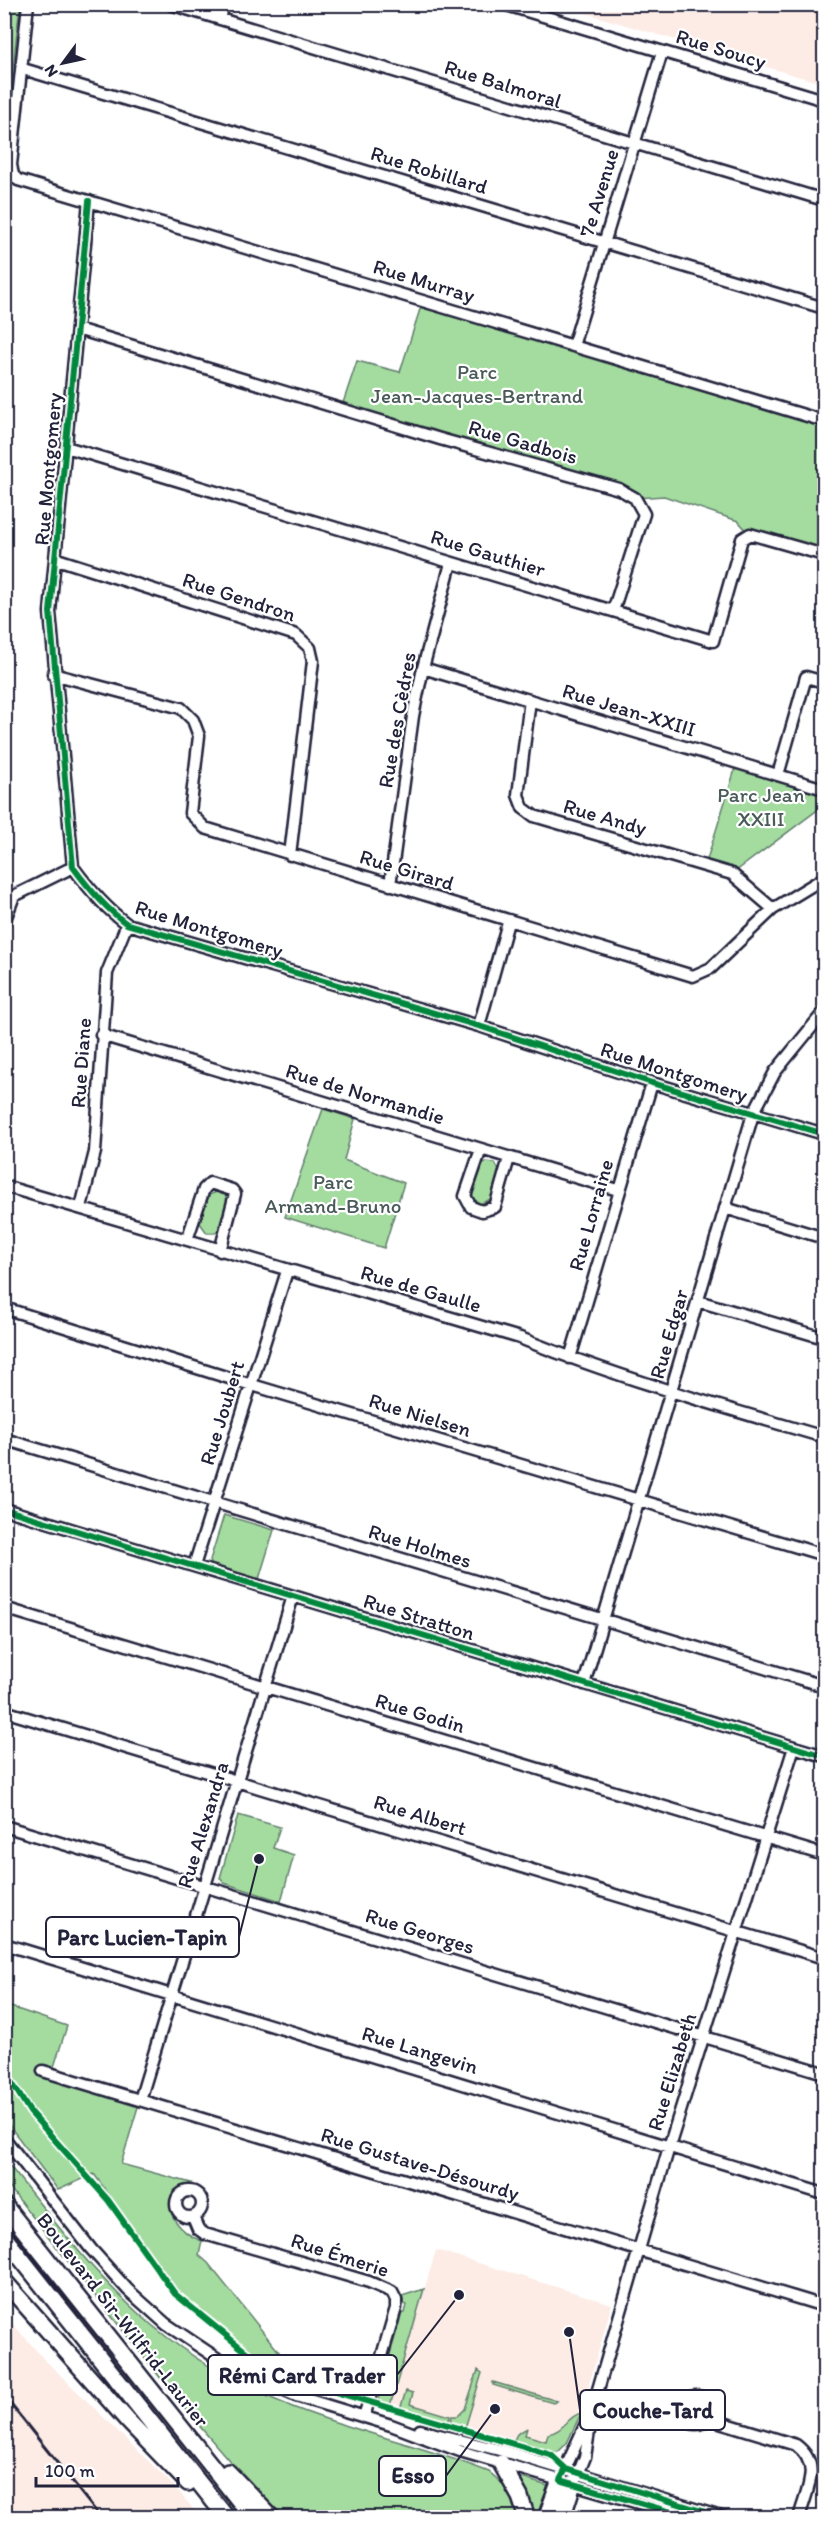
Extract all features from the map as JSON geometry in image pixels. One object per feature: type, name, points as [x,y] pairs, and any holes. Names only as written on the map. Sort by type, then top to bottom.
[{"type":"highway","name":"Boulevard Sir-Wilfrid-Laurier","points":[[4,2205],[253,2517]]},
{"type":"highway","name":"Boulevard Sir-Wilfrid-Laurier","points":[[4,2237],[226,2517]]},
{"type":"highway","points":[[4,2281],[128,2421],[221,2517]]},
{"type":"highway","points":[[168,2411],[272,2517]]},
{"type":"highway","points":[[501,2463],[520,2497],[527,2517]]},
{"type":"highway","points":[[546,2517],[569,2477]]},
{"type":"highway","points":[[562,2517],[569,2477]]},
{"type":"street","points":[[23,69],[28,4]]},
{"type":"street","name":"Rue Balmoral","points":[[170,4],[825,200]]},
{"type":"street","points":[[220,19],[224,4]]},
{"type":"street","name":"Rue Soucy","points":[[503,4],[825,100]]},
{"type":"street","name":"7e Avenue","points":[[573,346],[662,52]]},
{"type":"street","name":"Rue Murray","points":[[23,69],[11,165],[13,175],[18,180],[825,421]]},
{"type":"street","name":"Rue Robillard","points":[[23,69],[825,308]]},
{"type":"street","name":"Rue Montgomery","points":[[89,201],[57,559],[50,612],[53,674],[73,867],[107,909],[127,924],[479,1026],[652,1083],[825,1134]]},
{"type":"street","name":"Rue Gadbois","points":[[78,329],[440,439],[619,489],[635,498],[644,514],[613,611]]},
{"type":"street","name":"Rue Gauthier","points":[[66,447],[713,641],[742,539],[750,534],[825,555]]},
{"type":"street","name":"Rue Gendron","points":[[57,559],[296,635],[310,648],[313,661],[290,855]]},
{"type":"street","name":"Rue des Cèdres","points":[[390,885],[413,716],[451,562]]},
{"type":"street","name":"Rue Jean-XXIII","points":[[423,668],[825,789]]},
{"type":"street","name":"Rue Girard","points":[[53,674],[181,708],[193,720],[200,736],[190,813],[205,828],[508,922],[693,976],[711,968],[773,909],[825,878]]},
{"type":"street","points":[[778,775],[806,677],[825,682]]},
{"type":"street","name":"Rue Andy","points":[[530,700],[518,795],[523,808],[534,816],[732,874],[773,909]]},
{"type":"street","points":[[4,922],[14,896],[73,867]]},
{"type":"street","points":[[479,1026],[508,922]]},
{"type":"street","name":"Rue Diane","points":[[81,1207],[95,1152],[101,1035],[107,973],[127,924]]},
{"type":"street","name":"Rue Edgar","points":[[584,1684],[753,1114],[775,1072],[825,1012]]},
{"type":"street","name":"Rue de Normandie","points":[[101,1035],[618,1190]]},
{"type":"street","name":"Rue Lorraine","points":[[570,1358],[618,1190],[652,1083]]},
{"type":"street","points":[[481,1149],[465,1196],[471,1207],[482,1212],[495,1207],[509,1158]]},
{"type":"street","points":[[187,1240],[204,1189],[210,1183],[232,1190],[235,1194],[220,1251]]},
{"type":"street","name":"Rue de Gaulle","points":[[4,1186],[81,1207],[286,1271],[520,1338],[570,1358],[672,1392],[825,1437]]},
{"type":"street","points":[[725,1208],[825,1238]]},
{"type":"street","name":"Rue Joubert","points":[[194,1566],[286,1271]]},
{"type":"street","points":[[698,1301],[825,1338]]},
{"type":"street","name":"Rue Nielsen","points":[[4,1308],[251,1385],[825,1555]]},
{"type":"street","name":"Rue Holmes","points":[[4,1439],[602,1622],[825,1686]]},
{"type":"street","name":"Rue Stratton","points":[[4,1509],[825,1756]]},
{"type":"street","name":"Rue Alexandra","points":[[140,2100],[293,1596]]},
{"type":"street","name":"Rue Godin","points":[[4,1608],[825,1855]]},
{"type":"street","name":"Rue Albert","points":[[4,1711],[825,1958]]},
{"type":"street","name":"Rue Elizabeth","points":[[569,2477],[592,2409],[669,2147],[794,1747]]},
{"type":"street","name":"Rue Georges","points":[[4,1826],[825,2073]]},
{"type":"street","name":"Rue Langevin","points":[[4,1944],[825,2194]]},
{"type":"street","name":"Rue Gustave-Désourdy","points":[[44,2072],[825,2306]]},
{"type":"street","points":[[4,2140],[110,2271],[171,2328],[209,2354],[251,2377],[296,2396],[391,2425],[501,2463],[569,2477],[724,2517]]},
{"type":"street","name":"Rue Émerie","points":[[193,2217],[204,2234],[369,2282],[392,2292],[396,2300],[396,2308],[364,2417]]},
{"type":"street","points":[[709,2416],[720,2422],[796,2445],[807,2453],[811,2463],[811,2473],[799,2517]]},
{"type":"street","points":[[391,2425],[463,2440],[690,2517]]},
{"type":"shaded area","points":[[558,5],[824,5],[824,84]]},
{"type":"shaded area","points":[[436,2250],[612,2304],[581,2413],[567,2443],[558,2452],[545,2452],[390,2406]]},
{"type":"shaded area","points":[[4,2314],[45,2360],[176,2488],[200,2517],[5,2517]]},
{"type":"green space","points":[[4,5],[20,5],[5,138]]},
{"type":"green space","name":"Parc Jean-Jacques-Bertrand","points":[[422,303],[824,422],[824,555],[750,534],[738,521],[664,496],[635,498],[341,409],[357,361],[400,372]]},
{"type":"green space","name":"Parc Jean XXIII","points":[[737,763],[824,789],[824,805],[732,874],[705,866]]},
{"type":"green space","name":"Parc Armand-Bruno","points":[[323,1109],[355,1119],[344,1160],[404,1183],[384,1248],[285,1217]]},
{"type":"green space","points":[[486,1162],[495,1163],[500,1172],[493,1198],[480,1204],[473,1198],[473,1189],[477,1173]]},
{"type":"green space","points":[[219,1191],[225,1194],[227,1204],[225,1215],[221,1226],[215,1233],[207,1233],[200,1223],[209,1195]]},
{"type":"green space","points":[[224,1515],[274,1530],[259,1579],[211,1564],[210,1560]]},
{"type":"green space","points":[[238,1815],[280,1827],[273,1848],[294,1855],[281,1901],[224,1883],[220,1878]]},
{"type":"green space","points":[[5,2005],[67,2026],[52,2073],[140,2100],[121,2164],[191,2183],[174,2191],[170,2207],[172,2214],[181,2228],[202,2241],[199,2255],[208,2263],[299,2377],[261,2358],[183,2298],[94,2174],[58,2190],[5,2120]]},
{"type":"green space","points":[[4,2159],[67,2237],[128,2304],[199,2360],[241,2384],[290,2406],[489,2472],[511,2491],[522,2517],[278,2517],[189,2414],[5,2182]]},
{"type":"green space","points":[[424,2289],[390,2406],[379,2401],[378,2395],[402,2313],[405,2313],[407,2305],[404,2304],[402,2296]]},
{"type":"green space","points":[[478,2370],[482,2373],[465,2428],[450,2423],[452,2416],[458,2416],[465,2409]]},
{"type":"green space","points":[[493,2382],[557,2401],[553,2403],[493,2385]]},
{"type":"green space","points":[[406,2391],[413,2393],[410,2404],[450,2416],[448,2423],[400,2409]]},
{"type":"green space","points":[[581,2413],[567,2443],[558,2452],[545,2452],[513,2442],[517,2434],[527,2428],[525,2435],[546,2441],[548,2434],[558,2430],[572,2417]]},
{"type":"green space","points":[[515,2476],[548,2486],[540,2517],[531,2517]]},
{"type":"railway","points":[[4,2396],[101,2518]]},
{"type":"cycle path","points":[[89,201],[50,612],[73,867],[85,883],[104,905],[127,924],[479,1026],[652,1083],[824,1134]]},
{"type":"cycle path","points":[[4,1509],[824,1756]]},
{"type":"cycle path","points":[[4,2070],[30,2112],[108,2200],[175,2294],[250,2355],[291,2377],[322,2388],[551,2455],[566,2469],[724,2518]]},
{"type":"cycle path","points":[[566,2469],[560,2480],[681,2515]]},
{"type":"place","name":"Parc Lucien-Tapin","points":[[259,1859]]},
{"type":"place","name":"Rémi Card Trader","points":[[459,2295]]},
{"type":"place","name":"Couche-Tard","points":[[569,2332]]},
{"type":"place","name":"Esso","points":[[495,2409]]}]
